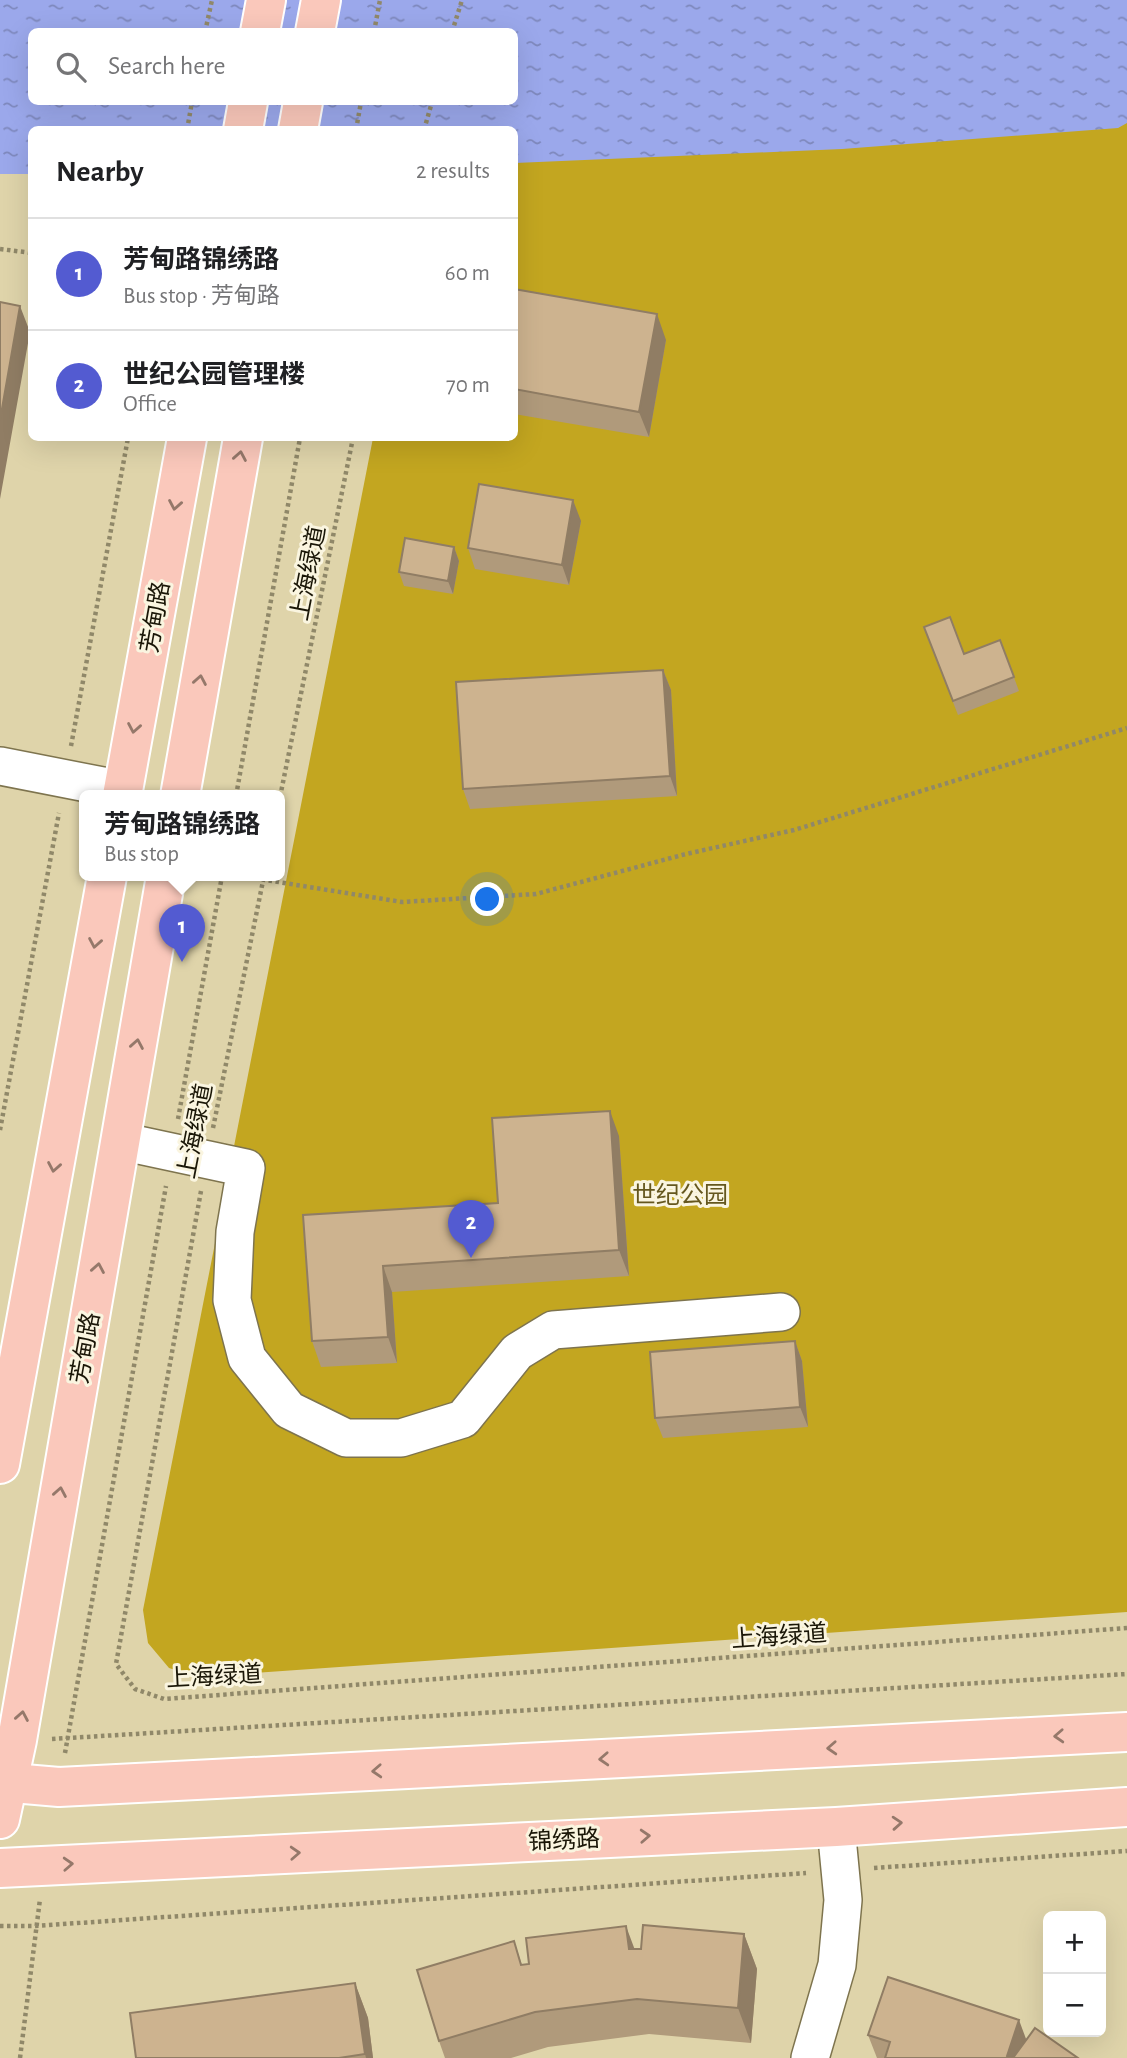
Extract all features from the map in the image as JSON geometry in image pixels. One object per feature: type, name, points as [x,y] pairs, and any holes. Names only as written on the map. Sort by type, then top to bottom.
[{"type":"main road","points":[[261,28],[265,0]]},
{"type":"main road","points":[[316,28],[321,0]]},
{"type":"main road","points":[[244,126],[247,105]]},
{"type":"main road","points":[[299,126],[302,105]]},
{"type":"main road","name":"芳甸路","points":[[123,790],[186,441]]},
{"type":"main road","points":[[181,790],[242,441]]},
{"type":"main road","points":[[0,1464],[106,881]]},
{"type":"main road","name":"芳甸路","points":[[2,1795],[18,1740],[165,881]]},
{"type":"main road","points":[[2,1795],[60,1787],[1127,1732]]},
{"type":"main road","name":"锦绣路","points":[[0,1868],[836,1827],[1127,1807]]},
{"type":"lane","points":[[0,766],[108,790]]},
{"type":"lane","points":[[120,1141],[246,1168],[235,1232],[232,1300],[247,1359],[289,1410],[346,1438],[401,1438],[463,1419],[517,1352],[553,1330],[781,1312]]},
{"type":"lane","points":[[810,2058],[837,1965],[843,1900],[836,1827]]},
{"type":"path","points":[[206,28],[212,0]]},
{"type":"path","points":[[375,28],[380,0]]},
{"type":"path","points":[[453,28],[461,0]]},
{"type":"path","points":[[188,126],[191,105]]},
{"type":"path","points":[[357,126],[360,105]]},
{"type":"path","points":[[425,126],[431,105]]},
{"type":"path","points":[[0,249],[28,252]]},
{"type":"path","points":[[237,790],[299,441]]},
{"type":"path","name":"上海绿道","points":[[281,790],[352,441]]},
{"type":"path","points":[[281,881],[402,902],[537,894],[685,854],[794,830],[1127,728]]},
{"type":"path","points":[[60,1787],[189,1157],[221,881]]},
{"type":"path","name":"上海绿道","points":[[263,881],[189,1157],[116,1664],[135,1689],[164,1699],[1127,1628]]},
{"type":"path","points":[[18,1740],[1127,1674]]},
{"type":"path","points":[[0,1926],[35,1926],[1127,1851]]},
{"type":"path","points":[[20,2058],[35,1926],[46,1865]]},
{"type":"green space","name":"世纪公园","points":[[1127,0],[1127,1612],[197,1677],[169,1668],[148,1643],[143,1610],[372,441],[518,441],[518,126],[514,126],[514,105],[518,105],[518,32]]},
{"type":"water","points":[[0,0],[1127,0],[1127,123],[1118,128],[842,149],[518,163],[518,126],[28,126],[28,174],[0,174]]},
{"type":"building","points":[[518,290],[657,314],[639,412],[518,390]]},
{"type":"building","points":[[0,302],[20,306],[0,420]]},
{"type":"building","points":[[479,484],[573,500],[562,565],[468,548]]},
{"type":"building","points":[[405,538],[454,547],[448,581],[399,572]]},
{"type":"building","points":[[950,617],[964,654],[1000,640],[1014,677],[953,701],[924,627]]},
{"type":"building","points":[[663,670],[670,776],[463,789],[456,682]]},
{"type":"building","points":[[610,1111],[619,1250],[383,1266],[388,1337],[312,1341],[303,1215],[498,1203],[492,1118]]},
{"type":"building","points":[[795,1341],[800,1407],[655,1418],[650,1352]]},
{"type":"building","points":[[643,1925],[744,1934],[738,2008],[637,1999],[535,2012],[439,2041],[417,1970],[514,1941],[521,1965],[529,1964],[526,1938],[626,1926],[629,1949],[641,1949]]},
{"type":"building","points":[[888,1977],[1019,2020],[1007,2056],[1010,2058],[885,2058],[890,2042],[868,2035]]},
{"type":"building","points":[[355,1983],[365,2054],[339,2058],[136,2058],[130,2013]]},
{"type":"building","points":[[1035,2028],[1043,2034],[1043,2037],[1048,2037],[1078,2058],[1013,2058]]},
{"type":"place","name":"芳甸路锦绣路","points":[[182,962]]},
{"type":"place","name":"世纪公园管理楼","points":[[471,1258]]}]
